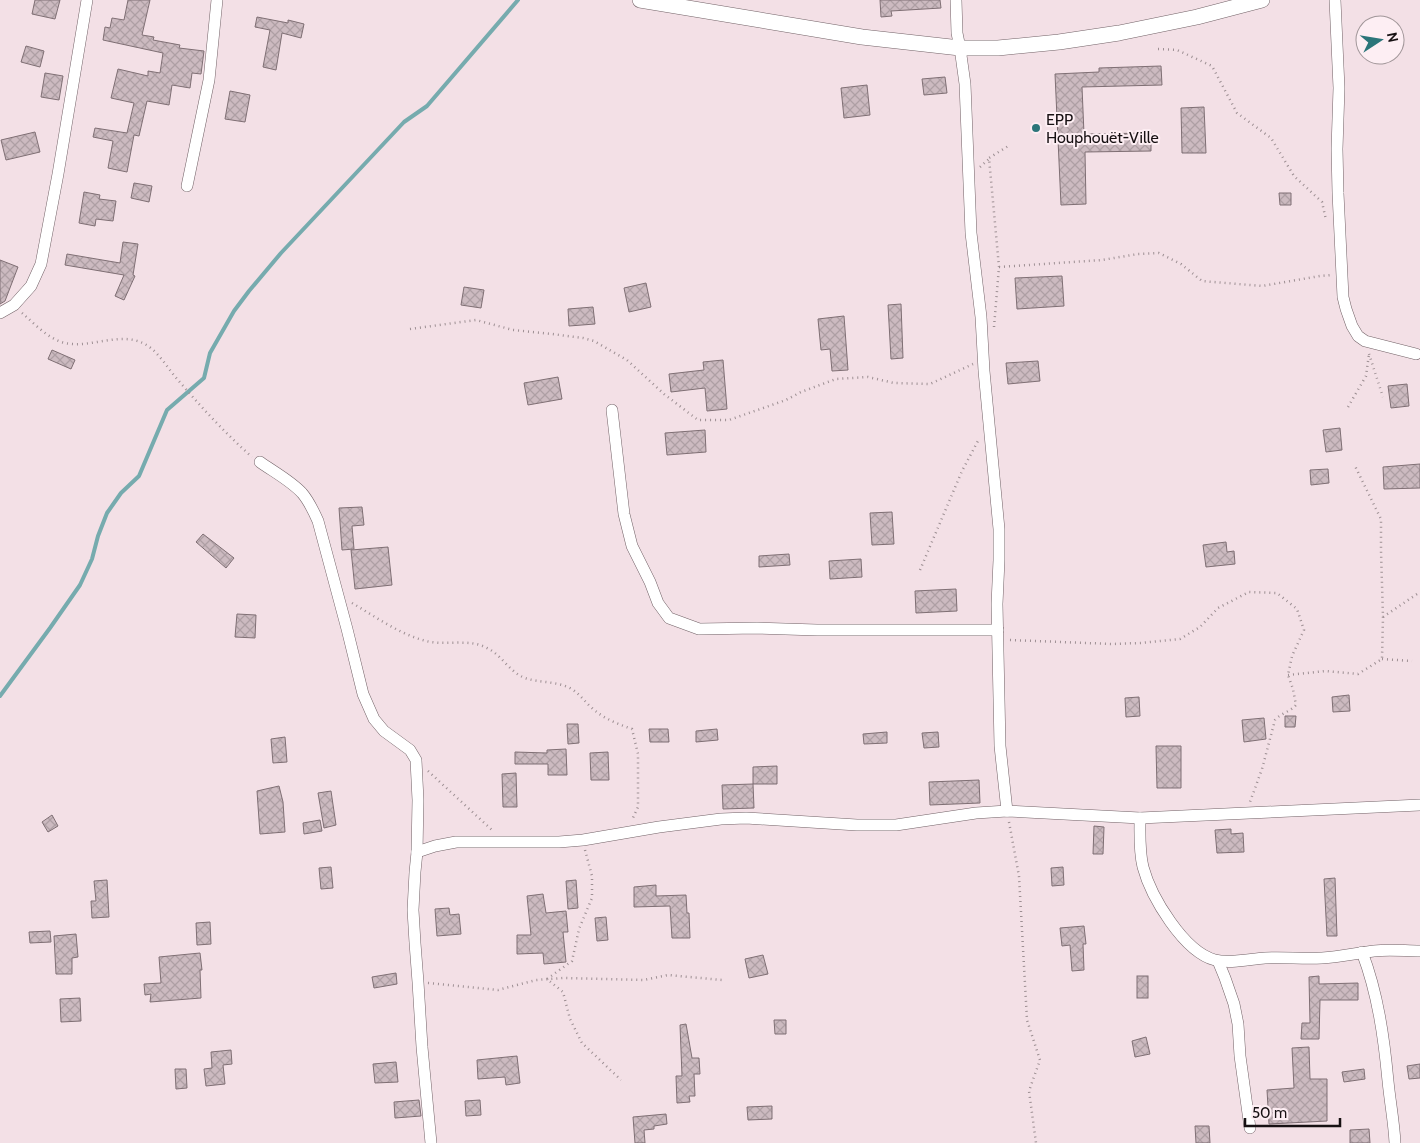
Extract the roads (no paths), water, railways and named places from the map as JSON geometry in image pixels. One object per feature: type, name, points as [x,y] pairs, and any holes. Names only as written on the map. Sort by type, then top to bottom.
[{"type":"street","points":[[0,313],[14,305],[31,286],[41,264],[57,183],[87,0]]},
{"type":"street","points":[[187,186],[209,80],[217,0]]},
{"type":"street","points":[[640,0],[862,37],[960,48],[1022,46],[1110,34],[1197,17],[1262,0]]},
{"type":"street","points":[[956,0],[957,33],[965,84],[971,233],[998,530],[1000,746],[1007,811]]},
{"type":"street","points":[[1335,0],[1339,88],[1336,149],[1343,297],[1352,326],[1358,336],[1365,341],[1416,354]]},
{"type":"street","points":[[612,410],[624,514],[632,546],[658,603],[669,618],[698,629],[757,628],[998,635]]},
{"type":"street","points":[[260,462],[303,494],[313,510],[318,521],[368,707],[374,719],[384,731],[410,750],[416,760],[418,800],[414,910],[415,943],[431,1143]]},
{"type":"street","points":[[417,852],[446,843],[583,840],[721,819],[746,818],[857,825],[896,825],[976,813],[1007,811],[1140,818],[1420,805]]},
{"type":"street","points":[[1140,818],[1141,856],[1153,893],[1175,928],[1195,950],[1206,957],[1218,961],[1285,957],[1321,958],[1376,951],[1420,951]]},
{"type":"street","points":[[1362,952],[1371,976],[1378,1004],[1395,1143]]},
{"type":"street","points":[[1218,961],[1225,978],[1236,1018],[1250,1128]]},
{"type":"waterway","points":[[0,696],[80,585],[92,559],[107,513],[121,493],[139,476],[167,410],[204,378],[210,353],[234,311],[281,253],[404,122],[427,106],[518,0]]},
{"type":"place","name":"EPP Houphouët-Ville","points":[[1036,128]]}]
